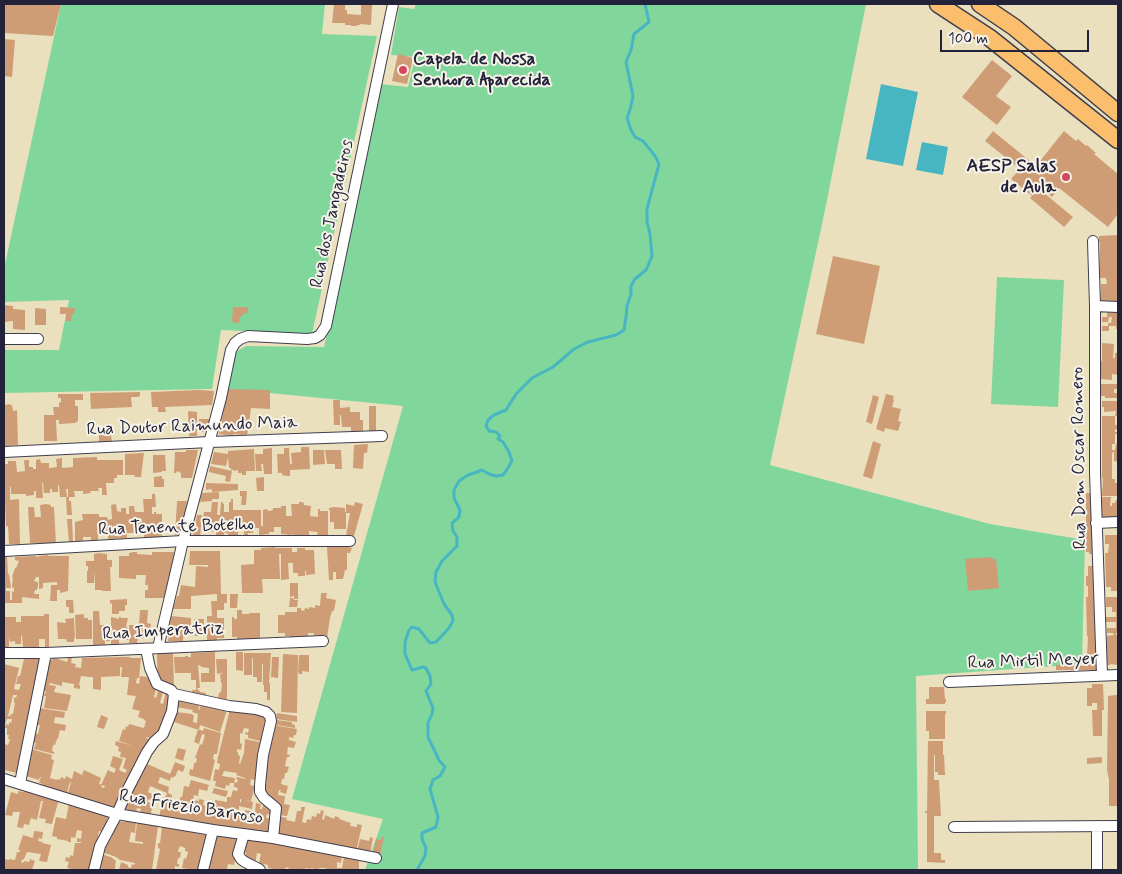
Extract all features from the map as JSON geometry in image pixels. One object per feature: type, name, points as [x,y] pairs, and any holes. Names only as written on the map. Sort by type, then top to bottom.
[{"type":"main road","points":[[938,4],[990,38],[1118,140]]},
{"type":"main road","points":[[980,4],[1014,27],[1118,113]]},
{"type":"street","name":"Rua dos Jangadeiros","points":[[210,442],[231,350],[235,343],[248,336],[315,338],[320,335],[326,326],[393,4]]},
{"type":"street","name":"Rua Dom Oscar Romero","points":[[1093,241],[1096,523],[1102,675]]},
{"type":"street","points":[[1095,306],[1118,306]]},
{"type":"street","points":[[4,339],[38,339]]},
{"type":"street","name":"Rua Doutor Raimundo Maia","points":[[4,452],[382,436]]},
{"type":"street","points":[[158,648],[210,442]]},
{"type":"street","points":[[1096,523],[1118,522]]},
{"type":"street","name":"Rua Tenente Botelho","points":[[4,551],[184,541],[350,541]]},
{"type":"street","name":"Rua Imperatriz","points":[[4,653],[46,653],[323,641]]},
{"type":"street","points":[[146,649],[150,668],[157,684],[171,690],[174,694],[229,706],[261,710],[270,716],[263,755],[260,792],[276,808],[273,838]]},
{"type":"street","points":[[20,783],[46,653]]},
{"type":"street","name":"Rua Mirtil Meyer","points":[[949,682],[1118,675]]},
{"type":"street","points":[[94,870],[100,846],[128,789],[147,752],[163,734],[172,711],[174,694]]},
{"type":"street","name":"Rua Friezio Barroso","points":[[4,779],[117,814],[273,838],[376,858]]},
{"type":"street","points":[[1097,826],[1097,870]]},
{"type":"street","points":[[954,827],[1118,826]]},
{"type":"street","points":[[203,870],[213,830]]},
{"type":"street","points":[[244,834],[238,854],[245,862],[260,870]]},
{"type":"green space","points":[[61,4],[325,4],[322,34],[377,36],[312,334],[221,330],[212,389],[4,393],[4,350],[59,350],[69,300],[4,302],[4,269]]},
{"type":"green space","points":[[416,4],[866,4],[824,215],[770,465],[990,524],[1085,540],[1082,664],[916,676],[918,870],[365,870],[383,819],[292,799],[403,406],[229,389],[234,353],[246,346],[324,347],[380,84],[408,87],[415,57],[391,55],[399,7],[414,9]]},
{"type":"green space","points":[[997,277],[1064,280],[1058,407],[991,404]]},
{"type":"water","points":[[881,84],[918,92],[903,166],[866,159]]},
{"type":"water","points":[[922,142],[948,147],[943,175],[916,170]]},
{"type":"building","points":[[4,4],[61,4],[53,36],[4,33]]},
{"type":"building","points":[[334,4],[345,4],[347,14],[361,15],[361,4],[372,4],[371,25],[360,24],[351,26],[345,25],[345,23],[332,23]]},
{"type":"building","points":[[4,39],[15,40],[12,77],[4,76]]},
{"type":"building","points":[[398,54],[413,58],[407,84],[392,81]]},
{"type":"building","points":[[992,60],[1012,76],[996,96],[1011,107],[997,125],[962,97]]},
{"type":"building","name":"AESP Salas de Aula","points":[[993,131],[1036,166],[1064,131],[1076,141],[1078,139],[1118,174],[1118,214],[1108,227],[1059,188],[1052,197],[1040,186],[1038,188],[1073,217],[1064,227],[1011,179],[1020,169],[985,141]]},
{"type":"building","points":[[1118,235],[1118,303],[1101,303],[1101,284],[1107,284],[1106,278],[1100,278],[1099,236]]},
{"type":"building","points":[[833,256],[880,266],[864,344],[816,334]]},
{"type":"building","points":[[4,305],[13,306],[13,309],[25,310],[25,330],[13,329],[13,321],[4,322]]},
{"type":"building","points":[[60,307],[75,308],[71,321],[66,321],[66,314],[60,314]]},
{"type":"building","points":[[233,307],[248,307],[248,313],[244,313],[240,317],[239,323],[232,322]]},
{"type":"building","points":[[35,308],[46,309],[46,325],[35,325]]},
{"type":"building","points":[[1107,309],[1118,309],[1118,329],[1116,329],[1116,326],[1109,326],[1109,331],[1102,331],[1102,326],[1108,326],[1108,323],[1111,323],[1112,317],[1109,317],[1108,322],[1102,322],[1102,317],[1107,317]]},
{"type":"building","points":[[1102,343],[1114,344],[1113,358],[1115,358],[1115,353],[1118,353],[1118,375],[1112,374],[1112,380],[1101,379],[1099,361],[1102,361]]},
{"type":"building","points":[[1101,384],[1118,384],[1118,389],[1114,389],[1114,393],[1118,393],[1118,398],[1105,398],[1105,396],[1101,396]]},
{"type":"building","points":[[228,389],[270,390],[270,409],[251,408],[247,435],[219,434]]},
{"type":"building","points":[[214,391],[212,405],[165,407],[166,412],[158,412],[158,407],[152,407],[151,392]]},
{"type":"building","points":[[140,392],[140,396],[131,397],[132,407],[91,409],[90,393]]},
{"type":"building","points":[[58,394],[83,394],[83,400],[75,400],[75,406],[78,406],[78,421],[75,423],[59,424],[59,420],[56,420],[57,441],[44,441],[44,415],[54,415],[53,407],[59,407],[61,402]]},
{"type":"building","points":[[886,394],[894,396],[892,407],[901,409],[898,421],[901,422],[898,431],[885,428],[884,432],[876,429]]},
{"type":"building","points":[[873,395],[879,397],[872,424],[866,422]]},
{"type":"building","points":[[333,400],[340,400],[340,408],[350,407],[350,412],[360,412],[360,420],[363,420],[363,431],[351,431],[351,427],[342,427],[341,415],[340,425],[334,425]]},
{"type":"building","points":[[1102,401],[1118,401],[1118,416],[1115,416],[1116,411],[1104,412]]},
{"type":"building","points":[[10,404],[13,411],[17,410],[18,445],[4,446],[4,405]]},
{"type":"building","points":[[369,406],[376,406],[376,431],[369,431]]},
{"type":"building","points":[[188,411],[197,412],[197,436],[189,436]]},
{"type":"building","points":[[1102,416],[1115,416],[1115,425],[1118,425],[1118,430],[1115,429],[1117,434],[1115,434],[1115,444],[1112,444],[1112,450],[1115,450],[1116,444],[1118,444],[1118,462],[1114,461],[1114,452],[1112,453],[1112,479],[1115,479],[1115,483],[1118,483],[1118,496],[1102,496]]},
{"type":"building","points":[[199,419],[209,419],[209,423],[206,423],[206,432],[201,432]]},
{"type":"building","points":[[99,428],[104,428],[104,431],[110,430],[112,441],[99,442]]},
{"type":"building","points":[[873,441],[881,444],[872,479],[863,476]]},
{"type":"building","points":[[368,444],[367,453],[364,453],[363,469],[353,468],[354,445]]},
{"type":"building","points":[[301,447],[309,447],[310,469],[290,470],[290,476],[278,473],[277,454],[284,454],[284,448],[289,448],[290,464],[292,464],[291,453],[301,452]]},
{"type":"building","points":[[272,448],[272,474],[264,474],[263,464],[261,464],[262,471],[256,471],[255,454],[263,454],[263,449]]},
{"type":"building","points":[[254,449],[255,471],[246,471],[246,475],[238,473],[238,470],[234,471],[229,468],[228,457],[226,466],[211,464],[214,452],[228,454],[228,451]]},
{"type":"building","points":[[186,450],[198,450],[192,478],[181,478],[181,473],[177,471],[174,473],[175,452],[186,452]]},
{"type":"building","points":[[313,450],[324,450],[325,464],[313,465]]},
{"type":"building","points":[[325,450],[341,450],[342,469],[335,469],[335,464],[327,464]]},
{"type":"building","points":[[144,453],[141,477],[125,475],[125,454]]},
{"type":"building","points":[[153,455],[165,455],[166,471],[153,473]]},
{"type":"building","points":[[97,457],[97,460],[123,460],[123,475],[117,475],[117,478],[114,478],[114,483],[106,483],[107,495],[102,495],[102,488],[98,488],[99,491],[90,491],[91,493],[83,494],[83,491],[74,491],[75,497],[69,497],[72,515],[67,515],[66,497],[60,497],[59,485],[58,492],[52,492],[52,489],[50,489],[50,493],[44,493],[42,483],[43,498],[36,498],[36,491],[34,491],[34,495],[26,496],[26,494],[11,494],[10,487],[10,500],[19,499],[20,544],[9,544],[4,500],[4,464],[8,464],[8,461],[16,461],[17,472],[25,471],[24,460],[29,460],[29,467],[36,469],[36,460],[40,459],[41,463],[49,463],[49,468],[57,467],[56,459],[62,458],[62,468],[73,467],[73,458]]},
{"type":"building","points":[[210,466],[232,471],[230,482],[225,481],[226,476],[209,472]]},
{"type":"building","points":[[162,476],[164,487],[154,487],[154,477]]},
{"type":"building","points":[[264,477],[264,491],[257,491],[256,478]]},
{"type":"building","points":[[206,483],[238,484],[238,490],[212,492],[212,489],[206,490]]},
{"type":"building","points":[[240,491],[247,491],[246,505],[241,505],[242,496],[240,496]]},
{"type":"building","points":[[219,492],[219,499],[200,502],[202,493]]},
{"type":"building","points":[[1086,493],[1094,493],[1095,554],[1086,552]]},
{"type":"building","points":[[152,494],[155,494],[156,507],[152,507],[152,514],[156,512],[156,514],[162,514],[162,537],[144,537],[144,533],[127,533],[127,538],[108,539],[108,535],[99,535],[98,540],[91,541],[91,537],[83,537],[83,542],[75,542],[75,522],[83,520],[82,514],[99,514],[99,517],[107,517],[108,520],[112,519],[111,505],[116,504],[117,511],[121,512],[121,508],[126,508],[126,514],[129,514],[129,506],[134,506],[135,512],[144,512],[143,499],[152,499]]},
{"type":"building","points":[[1102,497],[1111,497],[1110,506],[1118,500],[1118,519],[1101,519]]},
{"type":"building","points":[[231,499],[233,499],[233,510],[261,510],[261,526],[263,526],[263,510],[267,509],[269,511],[273,510],[273,508],[286,506],[286,516],[292,516],[291,504],[302,502],[304,505],[311,506],[310,516],[318,517],[318,509],[320,511],[328,511],[328,535],[317,535],[318,532],[309,531],[309,536],[281,534],[281,527],[274,527],[274,532],[269,532],[269,534],[259,535],[259,528],[253,528],[253,533],[248,533],[248,536],[244,536],[244,530],[238,530],[238,536],[228,536],[228,533],[224,533],[224,536],[216,536],[216,532],[210,531],[211,521],[209,531],[202,530],[204,512],[211,512],[212,502],[218,502],[217,515],[220,515],[221,502],[224,504],[224,512],[229,512],[229,502],[231,502]]},
{"type":"building","points":[[177,501],[187,501],[181,535],[175,535]]},
{"type":"building","points":[[355,502],[363,504],[354,536],[346,536],[350,513],[346,513],[346,504],[354,506]]},
{"type":"building","points":[[46,504],[54,507],[56,544],[30,543],[28,507],[34,507],[35,517],[41,517],[40,505]]},
{"type":"building","points":[[329,508],[345,508],[346,529],[334,529],[334,522],[330,522]]},
{"type":"building","points":[[197,515],[202,515],[200,537],[193,536]]},
{"type":"building","points":[[67,519],[72,519],[73,542],[69,542]]},
{"type":"building","points":[[1105,535],[1117,535],[1118,591],[1111,591],[1111,587],[1106,587],[1105,553],[1108,553],[1109,544],[1105,544]]},
{"type":"building","points":[[340,545],[348,545],[348,547],[352,548],[350,553],[347,553],[347,570],[345,570],[343,579],[336,579],[336,572],[333,572],[333,580],[329,580],[327,547],[340,547]]},
{"type":"building","points":[[275,547],[292,548],[292,552],[297,552],[297,548],[314,550],[315,574],[306,575],[305,571],[305,576],[298,576],[298,573],[293,573],[293,563],[288,563],[289,579],[281,580],[281,554],[279,554],[280,579],[262,579],[263,593],[242,593],[241,565],[254,564],[254,550]]},
{"type":"building","points":[[190,551],[220,551],[221,594],[227,594],[227,603],[224,603],[224,610],[217,610],[217,618],[224,618],[224,638],[217,638],[217,641],[207,641],[207,616],[212,616],[211,601],[217,601],[217,594],[191,596],[191,609],[173,609],[177,596],[179,596],[181,585],[195,587],[196,566],[208,567],[208,565],[189,565]]},
{"type":"building","points":[[152,552],[174,552],[171,583],[168,583],[166,598],[145,598],[145,590],[148,590],[148,585],[145,585],[146,575],[136,575],[136,579],[119,578],[119,556],[129,556],[129,553],[152,555]]},
{"type":"building","points":[[94,554],[107,554],[107,560],[112,560],[112,567],[110,567],[111,591],[95,590],[95,571],[94,583],[87,583],[88,566],[86,566],[86,561],[94,561]]},
{"type":"building","points":[[4,556],[7,556],[11,588],[6,588],[6,591],[10,591],[10,600],[12,600],[14,588],[12,587],[12,577],[19,561],[15,560],[15,557],[69,556],[68,591],[60,593],[60,590],[57,590],[57,601],[50,601],[51,585],[57,585],[57,582],[43,583],[43,588],[39,589],[39,577],[36,577],[34,581],[38,582],[38,586],[34,594],[39,594],[39,599],[22,597],[22,603],[4,603]]},
{"type":"building","points":[[992,557],[992,559],[996,558],[999,588],[968,591],[965,559]]},
{"type":"building","points":[[1088,566],[1096,566],[1096,670],[1056,670],[1056,665],[1088,666],[1086,597],[1088,597],[1088,586],[1086,586],[1086,576],[1088,576]]},
{"type":"building","points":[[290,583],[298,583],[298,599],[294,599],[294,596],[290,597]]},
{"type":"building","points":[[321,593],[327,593],[326,598],[336,600],[334,611],[332,611],[330,618],[327,638],[317,637],[314,636],[314,633],[308,633],[308,637],[295,637],[296,640],[290,640],[290,636],[285,636],[285,633],[278,633],[278,615],[285,615],[285,612],[297,612],[297,608],[301,608],[304,611],[305,608],[315,608],[315,605],[320,606]]},
{"type":"building","points":[[230,594],[238,594],[237,608],[230,608]]},
{"type":"building","points":[[1106,597],[1118,597],[1118,633],[1116,635],[1118,635],[1118,665],[1106,665],[1107,636],[1114,635],[1113,633],[1107,633],[1107,628],[1116,628],[1116,622],[1106,622],[1106,617],[1116,617],[1116,612],[1112,612],[1112,607],[1106,607]]},
{"type":"building","points":[[290,598],[298,600],[297,607],[289,607]]},
{"type":"building","points":[[127,599],[125,611],[119,611],[119,614],[112,614],[112,603],[110,604],[110,600]]},
{"type":"building","points":[[66,600],[73,600],[74,613],[69,613],[69,607],[66,607]]},
{"type":"building","points":[[140,610],[148,610],[147,623],[151,624],[150,629],[147,628],[146,638],[138,638],[137,643],[129,643],[129,625],[139,625]]},
{"type":"building","points":[[237,610],[242,610],[242,614],[260,613],[260,639],[237,640],[237,637],[232,637],[232,617],[237,619]]},
{"type":"building","points":[[93,611],[99,611],[100,625],[110,625],[110,641],[105,641],[105,645],[93,645]]},
{"type":"building","points":[[44,614],[49,614],[49,648],[45,648],[45,639],[39,639],[39,648],[23,647],[22,636],[21,644],[15,644],[15,641],[10,642],[9,636],[9,648],[4,648],[4,617],[16,617],[16,622],[21,622],[21,616],[44,616]]},
{"type":"building","points":[[84,614],[84,618],[92,620],[92,639],[76,639],[75,615]]},
{"type":"building","points":[[171,616],[191,618],[191,626],[184,626],[183,641],[168,641]]},
{"type":"building","points":[[111,617],[119,619],[119,617],[128,618],[126,627],[128,628],[128,640],[119,640],[119,645],[111,645]]},
{"type":"building","points":[[74,618],[74,642],[58,639],[57,622],[66,623],[65,619]]},
{"type":"building","points":[[194,619],[204,619],[204,636],[195,636]]},
{"type":"building","points":[[215,652],[215,682],[201,682],[201,673],[209,673],[209,668],[198,665],[200,688],[197,688],[200,692],[206,693],[206,697],[192,695],[192,690],[196,690],[196,680],[191,680],[191,673],[175,673],[174,657],[191,657],[191,653]]},
{"type":"building","points":[[236,652],[243,652],[243,671],[236,670]]},
{"type":"building","points":[[173,653],[174,685],[158,684],[157,655]]},
{"type":"building","points":[[244,653],[271,653],[270,700],[267,700],[267,692],[264,692],[263,664],[262,682],[257,682],[257,677],[253,677],[253,658],[252,675],[244,675]]},
{"type":"building","points":[[283,654],[298,655],[297,713],[281,712]]},
{"type":"building","points":[[299,655],[309,655],[309,672],[302,671],[302,674],[299,674]]},
{"type":"building","points":[[272,657],[279,657],[278,678],[271,677]]},
{"type":"building","points":[[55,658],[67,662],[68,658],[72,658],[71,663],[76,664],[75,667],[81,668],[82,658],[141,658],[139,678],[137,678],[136,683],[139,684],[140,676],[153,680],[157,685],[154,697],[156,698],[158,691],[163,692],[160,703],[163,704],[166,691],[171,693],[163,729],[160,728],[154,739],[146,737],[151,740],[117,810],[67,796],[70,782],[66,796],[42,788],[43,784],[39,783],[41,777],[39,780],[26,776],[31,749],[52,755],[51,759],[54,760],[50,778],[60,780],[61,777],[65,779],[66,776],[72,779],[74,771],[82,775],[84,770],[101,778],[99,784],[101,785],[108,770],[114,773],[116,769],[110,766],[113,756],[123,759],[119,770],[125,773],[127,770],[123,768],[126,758],[120,757],[119,747],[115,745],[116,741],[133,746],[119,741],[123,729],[125,730],[129,724],[144,728],[146,721],[138,717],[140,711],[132,709],[136,696],[127,695],[129,677],[121,677],[122,667],[120,667],[120,676],[101,677],[101,690],[93,689],[93,677],[81,676],[80,689],[74,688],[74,684],[62,682],[62,686],[50,683],[49,685],[56,686],[54,692],[71,695],[67,711],[44,708],[46,691],[42,690],[48,659],[52,660]]},
{"type":"building","points":[[24,659],[42,659],[17,773],[4,770],[4,744],[8,745],[10,739],[8,739],[7,728],[5,728],[6,724],[9,725],[9,722],[11,723],[12,719],[7,719],[4,727],[4,664],[19,668],[14,689],[19,690],[21,684],[16,684],[18,676],[20,676]],"holes":[[[13,695],[17,695],[16,698],[14,697],[13,714],[8,716]]]},
{"type":"building","points":[[216,659],[227,659],[226,704],[217,703],[219,693],[221,692],[220,674],[222,673],[217,674]]},
{"type":"building","points":[[1092,684],[1103,684],[1102,736],[1093,736],[1092,710],[1097,710],[1097,703],[1087,706],[1087,688],[1092,688]]},
{"type":"building","points":[[929,687],[944,687],[945,704],[926,704],[926,699],[929,699]]},
{"type":"building","points":[[1118,695],[1118,806],[1109,806],[1107,770],[1108,696]]},
{"type":"building","points":[[178,697],[200,703],[198,710],[202,702],[227,710],[220,732],[200,725],[199,730],[174,722],[176,712],[192,714],[194,716],[193,722],[197,723],[198,714],[192,712],[193,710],[176,707]]},
{"type":"building","points":[[39,708],[65,712],[64,718],[55,717],[54,723],[66,725],[65,731],[60,730],[58,739],[55,745],[53,745],[52,751],[54,754],[34,749],[36,743],[32,742],[34,733],[38,734],[40,725],[37,725]]},
{"type":"building","points":[[230,709],[268,717],[264,742],[248,738],[245,732],[248,733],[249,729],[244,728],[242,734],[240,733],[241,750],[237,749],[240,756],[239,764],[244,753],[245,739],[264,743],[257,781],[251,779],[250,785],[255,786],[251,801],[244,800],[253,802],[252,809],[239,806],[239,810],[236,809],[235,812],[238,815],[244,816],[245,810],[255,812],[256,803],[261,804],[260,809],[262,809],[264,802],[270,805],[274,815],[267,814],[266,818],[273,819],[270,835],[242,832],[242,829],[237,828],[236,830],[168,817],[168,820],[159,819],[162,801],[166,802],[167,793],[150,786],[148,792],[156,796],[155,801],[148,799],[147,802],[153,804],[150,817],[140,815],[141,809],[137,808],[136,814],[121,812],[145,763],[170,774],[175,762],[185,766],[183,772],[178,770],[175,777],[171,777],[170,781],[160,777],[158,783],[169,787],[168,793],[172,795],[171,803],[176,804],[176,801],[180,802],[184,786],[189,787],[191,780],[209,785],[207,791],[199,789],[198,796],[194,795],[193,800],[204,800],[203,805],[209,806],[210,804],[215,804],[215,800],[227,802],[227,797],[231,797],[233,790],[237,791],[238,788],[234,787],[234,783],[230,783],[229,786],[226,785],[225,789],[215,786],[216,781],[213,781],[215,769],[219,770],[218,757]],"holes":[[[224,771],[237,773],[236,775],[245,778],[237,777],[237,783],[234,782],[235,778],[222,776]]]},
{"type":"building","points":[[926,711],[946,711],[945,739],[929,739],[929,731],[926,731]]},
{"type":"building","points":[[277,713],[297,716],[297,722],[276,719]]},
{"type":"building","points":[[101,715],[108,718],[104,729],[97,727]]},
{"type":"building","points":[[277,720],[292,722],[295,728],[276,725]]},
{"type":"building","points":[[272,725],[297,729],[296,735],[293,738],[289,737],[289,740],[296,742],[294,748],[288,747],[287,754],[290,755],[287,757],[285,766],[289,767],[281,784],[288,786],[286,794],[279,790],[278,795],[285,796],[284,804],[290,805],[287,816],[278,815],[267,798],[268,793],[264,792],[265,783],[267,782],[262,781]]},
{"type":"building","points":[[204,728],[221,733],[217,754],[214,754],[213,759],[215,760],[210,781],[189,775],[190,769],[193,770],[194,763],[196,763],[197,758],[195,758],[205,735],[202,734],[199,744],[194,742],[198,729],[203,731]]},
{"type":"building","points":[[928,741],[943,741],[945,775],[938,775],[938,772],[935,772],[934,755],[934,780],[939,780],[941,816],[934,816],[934,853],[941,853],[941,860],[945,860],[945,863],[927,862],[927,813],[925,811],[927,811]]},
{"type":"building","points":[[178,748],[186,750],[183,761],[175,758]]},
{"type":"building","points":[[1102,757],[1102,763],[1087,764],[1087,758]]},
{"type":"building","points":[[214,788],[228,791],[226,797],[212,793]]},
{"type":"building","points":[[24,790],[59,799],[52,824],[45,823],[46,819],[39,818],[43,801],[41,801],[37,820],[31,818],[29,825],[24,824],[23,828],[17,827],[20,812],[13,812],[12,816],[5,815],[11,792],[18,794],[18,791],[24,792]]},
{"type":"building","points":[[69,804],[108,815],[104,832],[99,831],[90,870],[71,870],[67,868],[69,862],[65,861],[66,857],[70,858],[70,855],[73,856],[75,843],[81,843],[77,842],[77,838],[81,839],[82,831],[77,830],[75,838],[71,837],[71,842],[52,836],[56,817],[66,819]]},
{"type":"building","points":[[301,807],[305,807],[302,822],[306,823],[307,819],[311,820],[312,816],[316,817],[317,813],[320,814],[321,810],[324,811],[322,819],[324,820],[325,815],[334,819],[335,816],[351,823],[350,826],[357,827],[357,824],[362,825],[356,852],[316,844],[316,841],[310,839],[310,842],[274,835],[278,816],[295,822],[297,811],[301,811]]},
{"type":"building","points":[[125,820],[136,822],[135,833],[131,832],[129,842],[143,844],[143,842],[135,841],[137,822],[158,826],[152,870],[119,870],[121,862],[131,868],[132,864],[134,865],[135,863],[120,860],[102,852],[107,838],[111,839],[114,824],[117,821],[125,822]]},
{"type":"building","points":[[162,827],[209,836],[199,870],[182,868],[184,858],[186,859],[188,852],[180,846],[178,852],[181,852],[180,858],[178,858],[177,864],[179,864],[179,867],[175,866],[175,869],[172,870],[156,870],[160,849],[158,848],[158,843],[160,843]]},
{"type":"building","points":[[34,831],[43,832],[42,839],[39,838],[38,841],[51,845],[47,862],[39,861],[41,854],[27,852],[21,862],[29,862],[30,859],[35,861],[32,870],[4,870],[4,859],[15,860],[17,852],[20,852],[18,850],[23,835],[33,838]]},
{"type":"building","points":[[216,836],[239,839],[234,865],[228,864],[227,870],[206,870]]},
{"type":"building","points":[[382,836],[384,837],[380,856],[373,854],[376,839],[381,840]]},
{"type":"building","points":[[370,837],[373,838],[370,854],[357,851],[360,839],[369,841]]},
{"type":"building","points":[[248,838],[342,855],[341,863],[337,862],[337,868],[342,868],[344,857],[359,858],[359,870],[326,870],[326,868],[319,868],[319,870],[316,870],[305,868],[305,870],[290,870],[286,867],[285,870],[273,870],[268,868],[268,865],[263,864],[262,868],[258,867],[261,854],[257,853],[255,865],[244,852],[245,842],[247,842]]},
{"type":"building","points":[[101,854],[111,857],[116,861],[114,870],[97,870]]},
{"type":"waterway","points":[[417,870],[425,856],[426,848],[422,839],[422,833],[436,827],[438,817],[430,789],[433,780],[440,776],[445,767],[439,760],[428,737],[428,723],[433,708],[426,691],[431,684],[430,676],[426,668],[412,670],[405,654],[405,642],[412,627],[419,629],[430,643],[436,642],[453,621],[452,615],[444,604],[435,582],[436,572],[442,561],[457,546],[457,537],[453,531],[452,523],[459,517],[460,510],[454,498],[454,490],[459,481],[468,475],[482,470],[496,476],[503,475],[512,461],[503,442],[498,439],[500,436],[496,432],[489,431],[486,426],[488,420],[506,410],[516,394],[532,378],[553,367],[574,349],[588,342],[616,335],[624,330],[631,286],[635,279],[646,270],[652,256],[647,209],[659,164],[643,141],[635,137],[627,118],[633,96],[626,62],[631,50],[634,34],[649,22],[645,4]]},
{"type":"place","name":"Capela de Nossa Senhora Aparecida","points":[[403,70]]},
{"type":"place","name":"AESP Salas de Aula","points":[[1066,177]]}]
